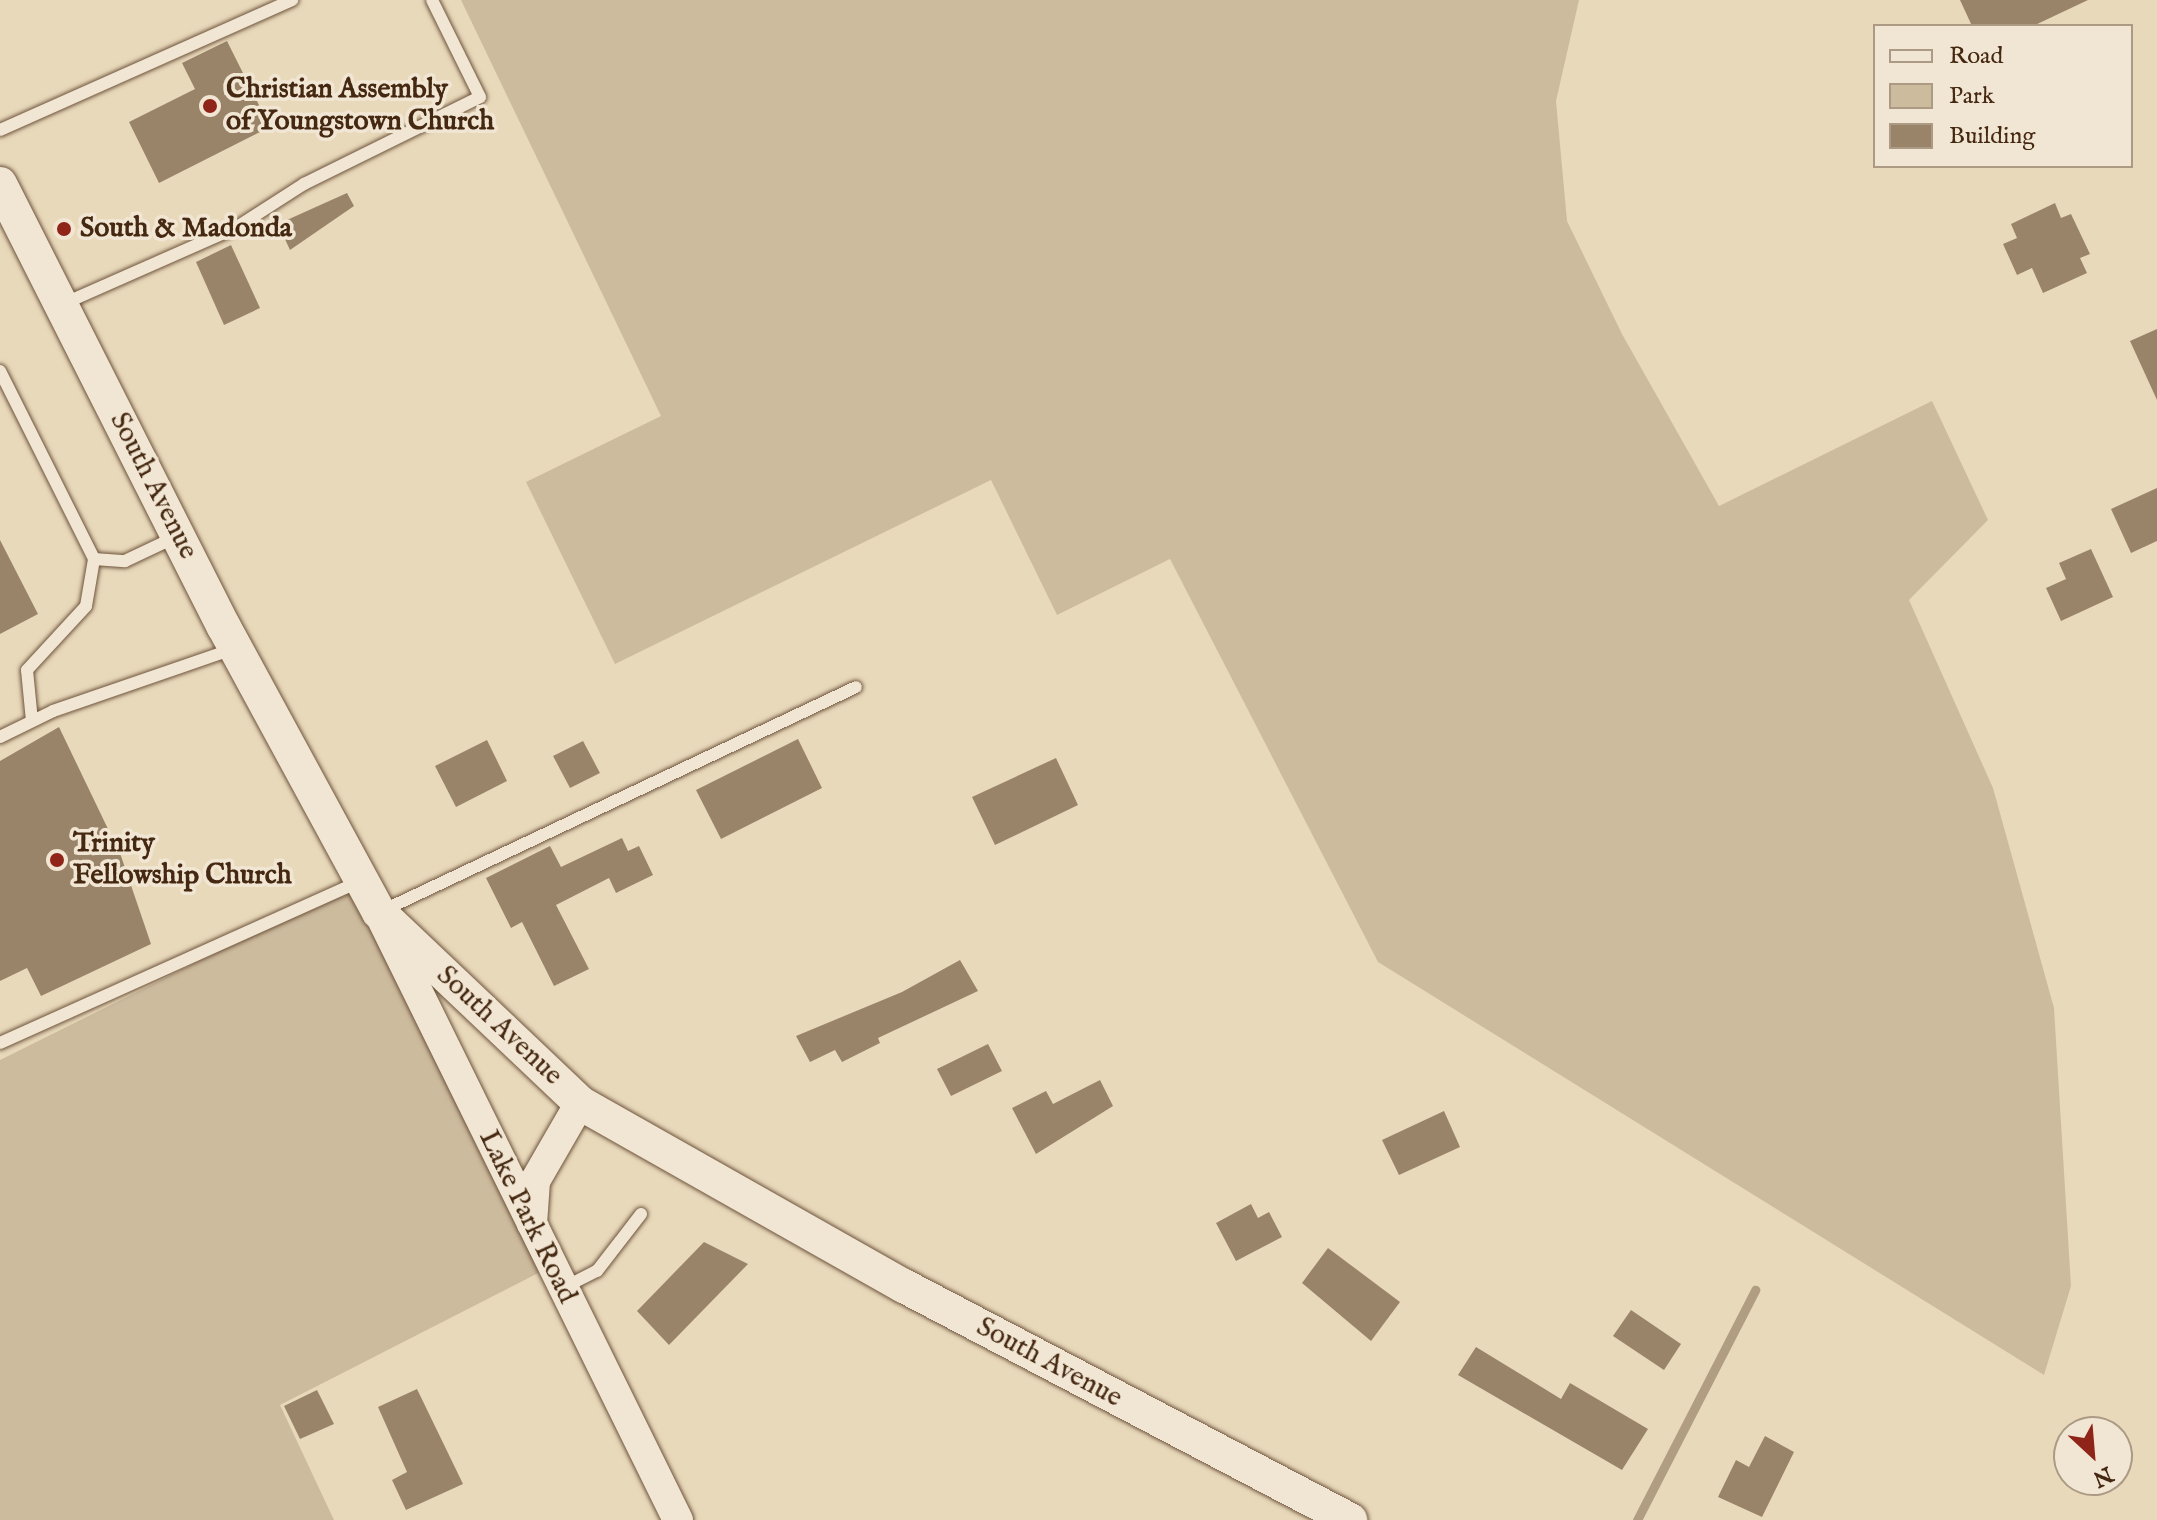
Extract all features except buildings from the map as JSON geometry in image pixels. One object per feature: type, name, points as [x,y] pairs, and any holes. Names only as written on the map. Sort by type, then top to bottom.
[{"type":"main road","name":"South Avenue","points":[[0,184],[235,648],[379,912],[580,1103],[894,1280],[1335,1517]]},
{"type":"street","name":"Lake Park Road","points":[[379,912],[678,1520]]},
{"type":"street","points":[[532,1226],[535,1181],[580,1103]]},
{"type":"lane","points":[[0,130],[292,0]]},
{"type":"lane","points":[[61,305],[237,227],[304,184],[480,97],[432,0]]},
{"type":"lane","points":[[0,371],[94,559],[86,606],[27,670],[32,721]]},
{"type":"lane","points":[[94,559],[125,561],[178,536]]},
{"type":"lane","points":[[0,737],[32,721],[235,648]]},
{"type":"lane","points":[[379,912],[856,687]]},
{"type":"lane","points":[[0,1043],[360,881]]},
{"type":"lane","points":[[563,1288],[597,1271],[641,1214]]},
{"type":"green space","points":[[461,0],[1579,0],[1556,101],[1567,221],[1622,334],[1719,506],[1932,401],[1988,520],[1909,600],[1993,788],[2054,1008],[2071,1286],[2044,1375],[1378,962],[1170,559],[1057,615],[991,480],[615,664],[526,482],[661,416]]},
{"type":"green space","points":[[360,881],[552,1266],[280,1405],[334,1520],[0,1520],[0,1060]]},
{"type":"waterway","points":[[1637,1520],[1755,1290]]},
{"type":"place","name":"Christian Assembly of Youngstown Church","points":[[210,106]]},
{"type":"place","name":"South & Madonda","points":[[64,229]]},
{"type":"place","name":"Trinity Fellowship Church","points":[[57,860]]}]
